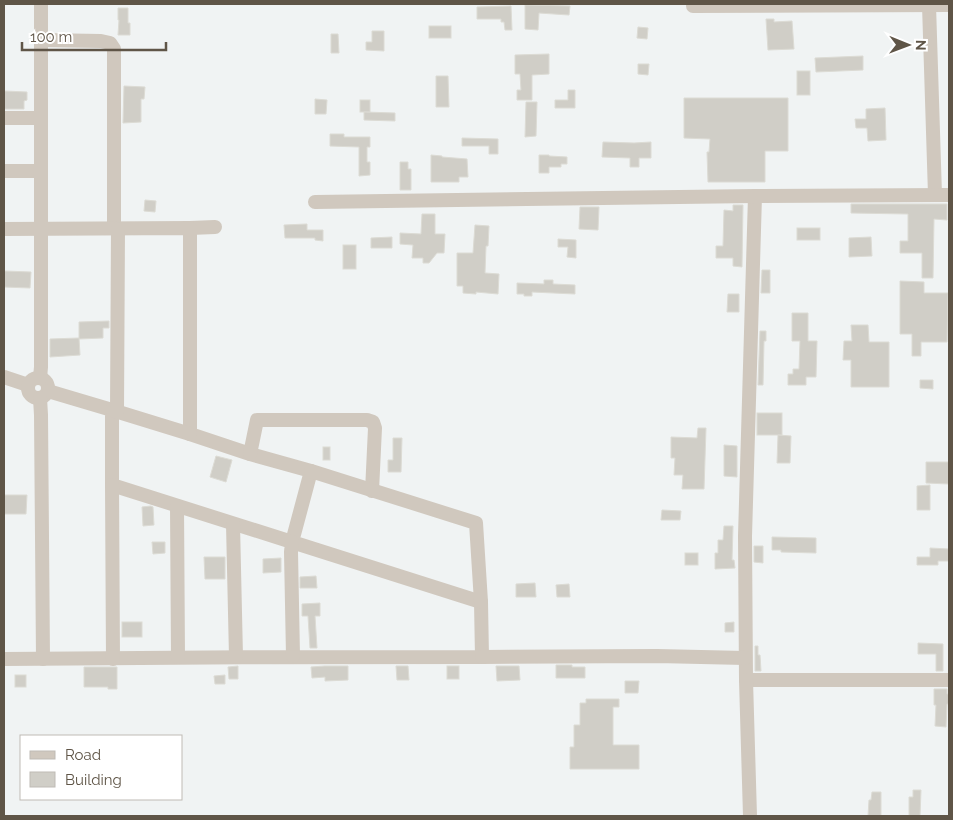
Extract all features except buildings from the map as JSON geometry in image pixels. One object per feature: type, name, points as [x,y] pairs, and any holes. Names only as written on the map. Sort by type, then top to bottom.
[{"type":"street","points":[[34,381],[41,367],[41,4]]},
{"type":"street","points":[[315,202],[942,195],[929,5]]},
{"type":"street","points":[[693,6],[949,5]]},
{"type":"street","points":[[41,40],[101,41],[110,43],[114,49],[116,229],[115,411],[112,485],[112,659]]},
{"type":"street","points":[[4,118],[40,118]]},
{"type":"street","points":[[4,171],[41,171]]},
{"type":"street","points":[[750,816],[745,658],[745,536],[755,196]]},
{"type":"street","points":[[4,229],[215,227]]},
{"type":"street","points":[[190,228],[190,434]]},
{"type":"street","points":[[4,377],[45,381],[48,385],[44,394],[41,425],[43,659]]},
{"type":"street","points":[[44,394],[115,411],[476,523],[482,657]]},
{"type":"street","points":[[250,454],[257,420],[367,420],[373,422],[375,428],[372,491]]},
{"type":"street","points":[[293,656],[291,552],[311,471]]},
{"type":"street","points":[[112,485],[481,602]]},
{"type":"street","points":[[178,506],[178,657]]},
{"type":"street","points":[[233,524],[236,657]]},
{"type":"street","points":[[4,659],[293,656],[657,656],[745,658]]},
{"type":"street","points":[[746,680],[949,680]]}]
